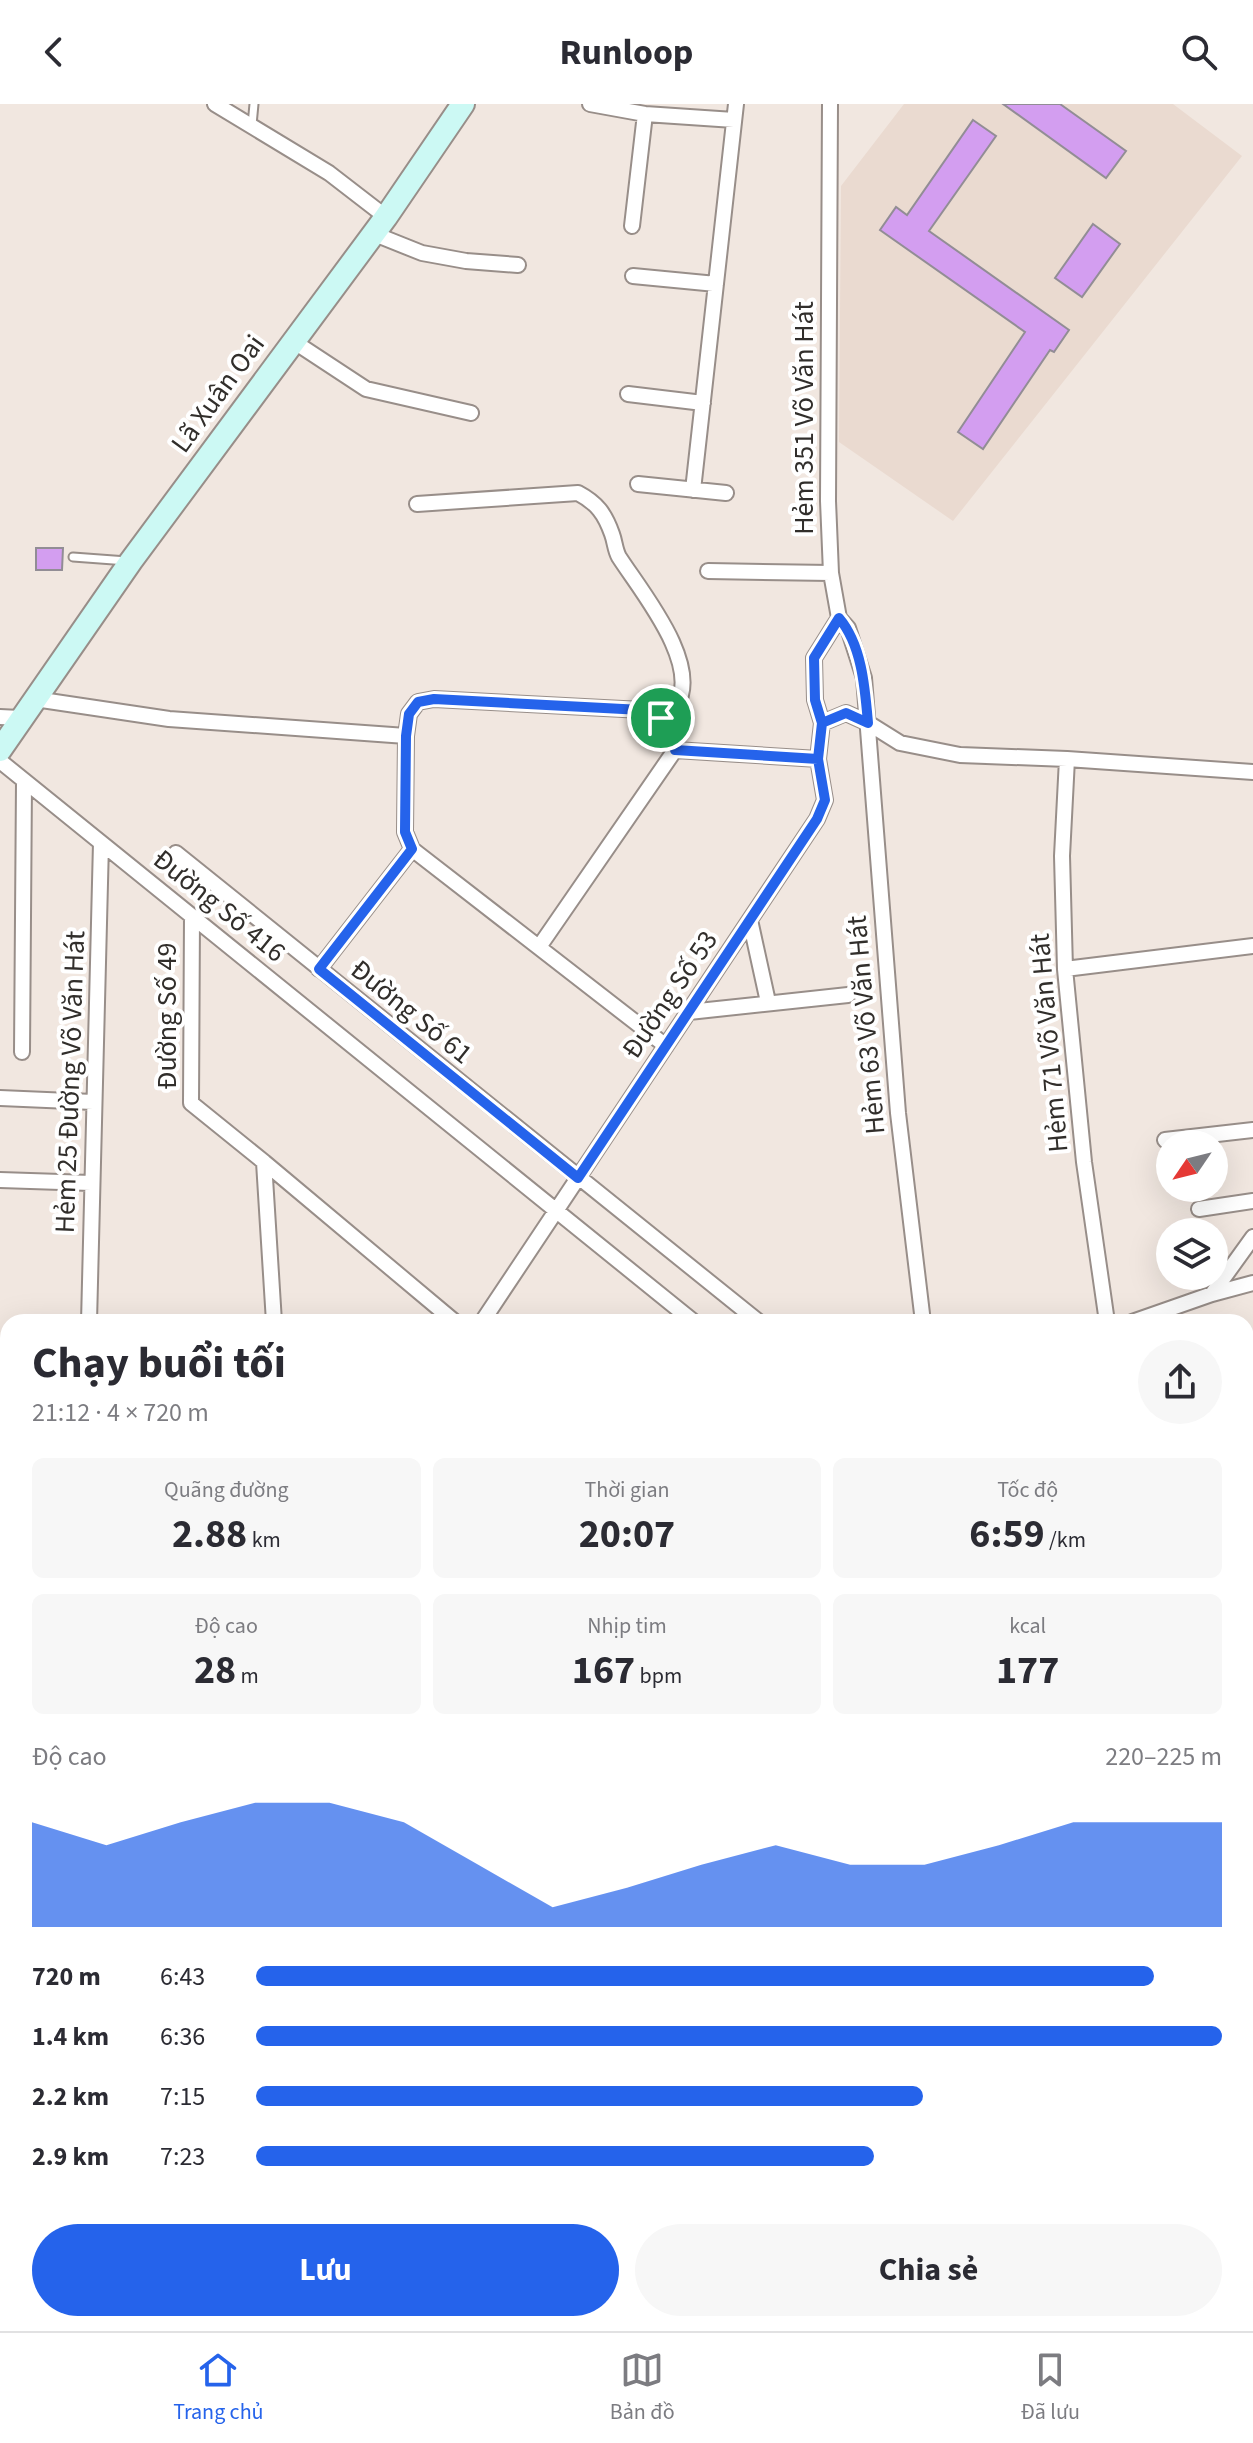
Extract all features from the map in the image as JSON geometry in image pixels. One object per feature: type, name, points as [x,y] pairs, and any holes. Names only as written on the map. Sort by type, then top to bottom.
[{"type":"main road","name":"Lã Xuân Oai","points":[[0,750],[10,717],[35,699],[131,561],[379,225],[463,104]]},
{"type":"street","points":[[215,104],[329,173],[379,225],[422,253],[466,261],[518,265]]},
{"type":"street","points":[[590,104],[645,114],[734,120]]},
{"type":"street","points":[[693,490],[736,104]]},
{"type":"street","name":"Hẻm 351 Võ Văn Hát","points":[[830,104],[828,501],[831,573],[839,618],[848,628],[864,678],[868,723]]},
{"type":"street","points":[[632,226],[645,114]]},
{"type":"street","points":[[633,276],[716,284]]},
{"type":"street","points":[[293,341],[366,389],[471,413]]},
{"type":"street","points":[[628,394],[703,403]]},
{"type":"street","points":[[638,484],[726,493]]},
{"type":"street","points":[[417,504],[578,493],[596,502],[612,532],[616,553],[653,605],[680,661],[681,687],[676,706],[661,718]]},
{"type":"street","points":[[708,571],[831,573]]},
{"type":"street","points":[[839,618],[814,658],[815,700],[822,723],[846,713],[900,743],[960,755],[1253,772]]},
{"type":"street","points":[[35,699],[169,719],[406,736]]},
{"type":"street","points":[[539,947],[675,750],[671,734],[661,718],[642,710],[434,699],[418,702],[409,714],[406,736],[405,832],[412,849],[666,1046]]},
{"type":"street","name":"Đường Số 53","points":[[487,1314],[817,819],[825,800],[818,759],[822,723]]},
{"type":"street","name":"Hẻm 63 Võ Văn Hát","points":[[868,723],[898,1113],[922,1314]]},
{"type":"street","points":[[675,750],[818,759]]},
{"type":"street","name":"Hẻm 71 Võ Văn Hát","points":[[1067,759],[1062,856],[1065,969],[1084,1162],[1106,1314]]},
{"type":"street","name":"Đường Số 416","points":[[0,761],[684,1314]]},
{"type":"street","points":[[22,1052],[24,782]]},
{"type":"street","name":"Hẻm 25 Đường Võ Văn Hát","points":[[89,1314],[101,843]]},
{"type":"street","points":[[319,969],[412,849]]},
{"type":"street","name":"Đường Số 61","points":[[176,853],[749,1314]]},
{"type":"street","name":"Đường Số 49","points":[[192,916],[191,1103],[264,1162]]},
{"type":"street","points":[[750,920],[768,1002]]},
{"type":"street","points":[[1065,969],[1253,946]]},
{"type":"street","points":[[689,1012],[848,995]]},
{"type":"street","points":[[0,1098],[93,1102]]},
{"type":"street","points":[[1228,1133],[1253,1130]]},
{"type":"street","points":[[264,1162],[274,1314]]},
{"type":"street","points":[[264,1162],[445,1314]]},
{"type":"street","points":[[0,1180],[91,1183]]},
{"type":"street","points":[[1199,1209],[1253,1201]]},
{"type":"street","points":[[1212,1294],[1253,1237]]},
{"type":"street","points":[[1155,1314],[1253,1283]]},
{"type":"lane","points":[[252,125],[254,104]]},
{"type":"lane","points":[[73,557],[131,561]]},
{"type":"shaded area","points":[[904,104],[1173,104],[1242,156],[953,521],[839,442],[841,186]]},
{"type":"building","points":[[1003,104],[1060,104],[1126,151],[1106,178]]},
{"type":"building","points":[[973,120],[996,136],[929,231],[1069,330],[1054,352],[1050,350],[983,449],[958,432],[1025,332],[880,230],[896,207],[907,215]]},
{"type":"building","points":[[1093,224],[1120,244],[1082,297],[1055,278]]},
{"type":"building","points":[[36,548],[63,548],[62,570],[36,570]]},
{"type":"route","points":[[661,718],[642,710],[434,699],[418,702],[409,714],[406,736],[405,832],[412,849],[319,969],[578,1178],[817,819],[825,800],[818,759],[822,723],[815,700],[814,658],[839,618],[848,628],[864,678],[868,723],[846,713],[822,723],[818,759],[675,750],[671,734],[661,718]]}]
